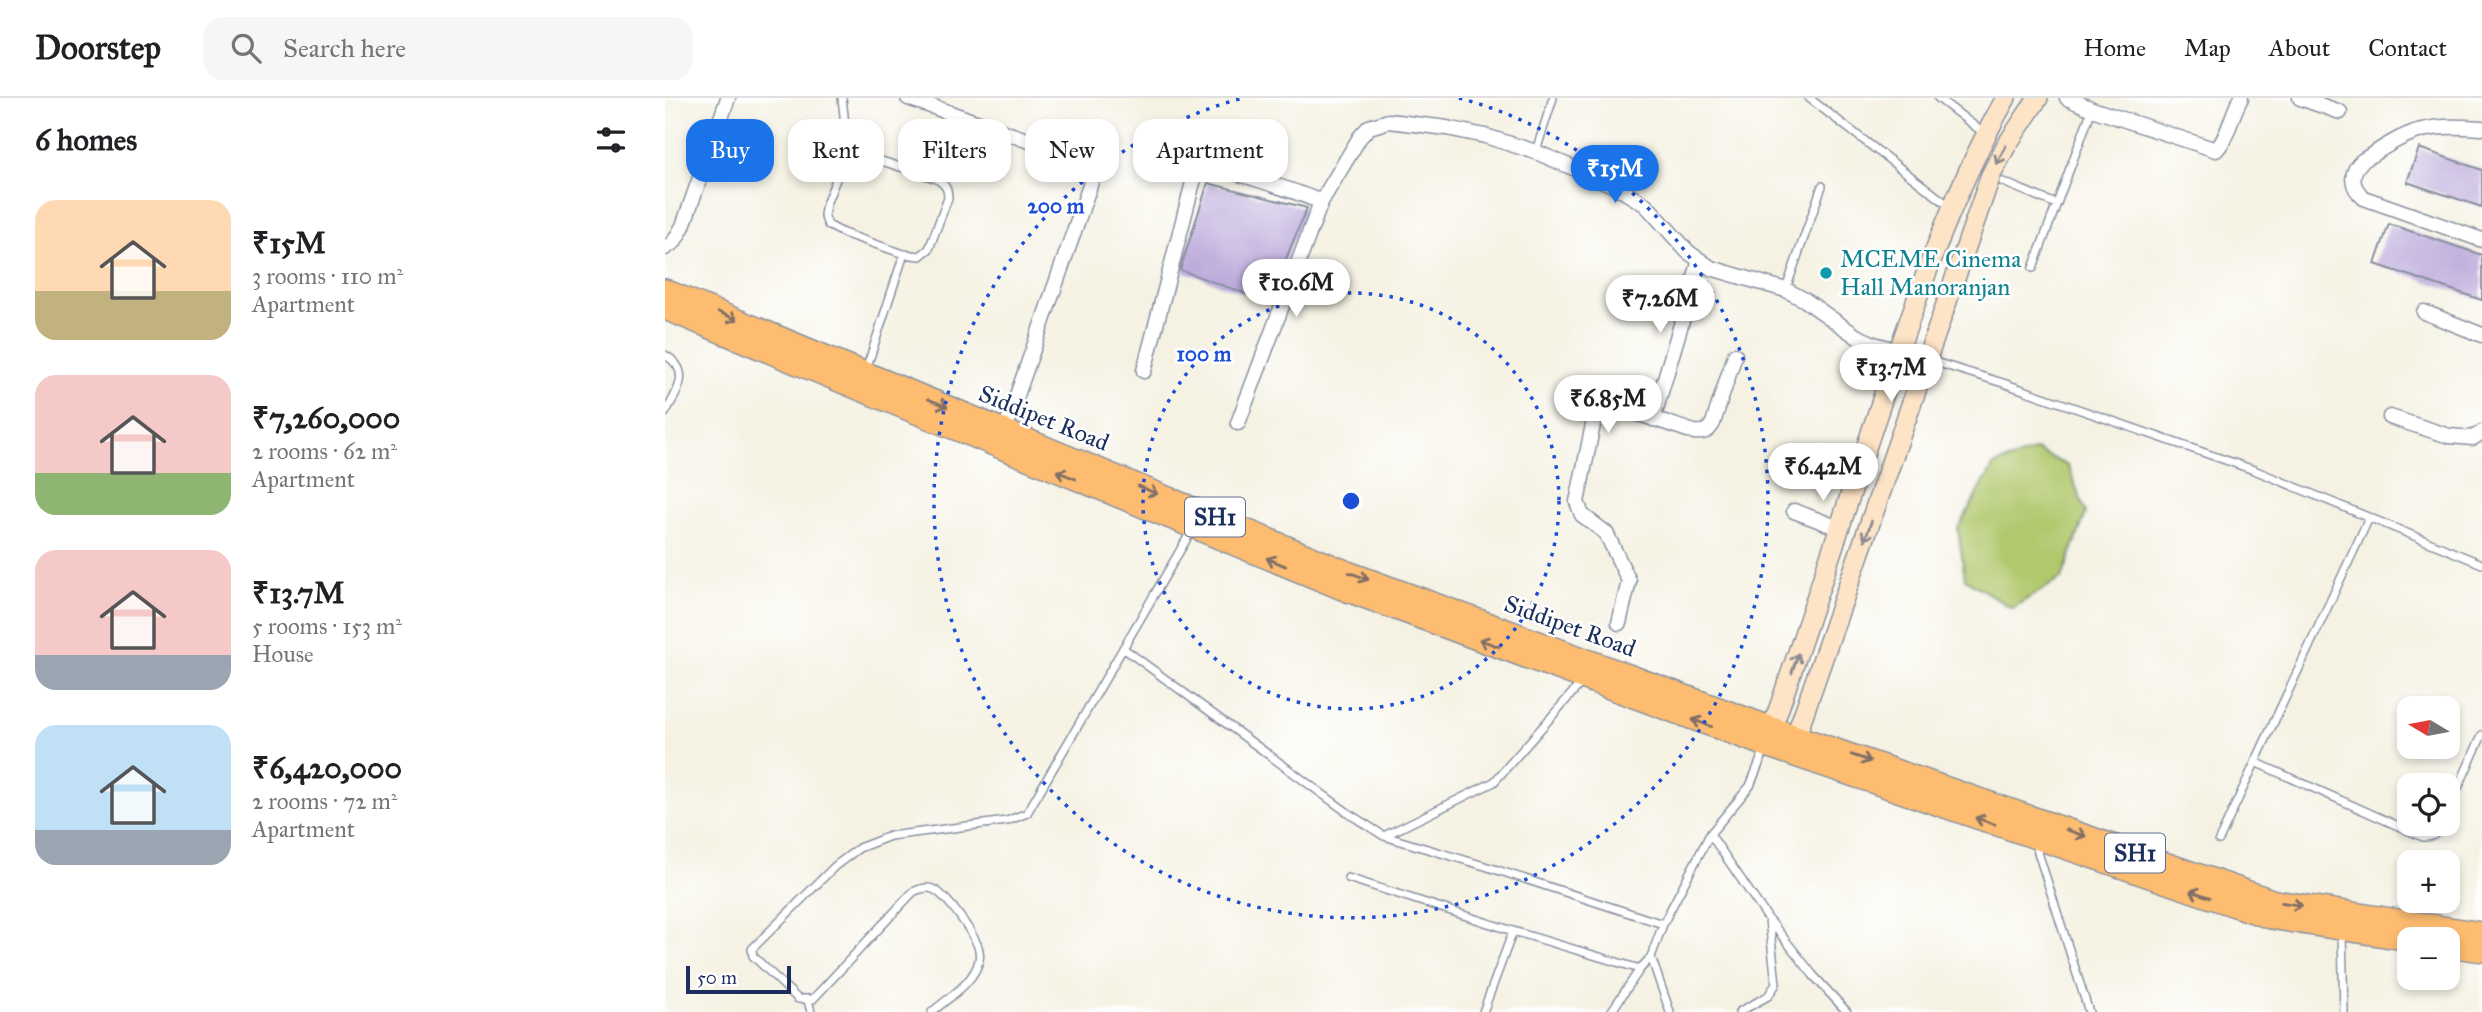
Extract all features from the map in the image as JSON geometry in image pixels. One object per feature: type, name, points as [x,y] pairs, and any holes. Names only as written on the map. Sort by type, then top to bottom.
[{"type":"main road","name":"Siddipet Road","points":[[665,290],[1348,572],[1769,737]]},
{"type":"main road","name":"Siddipet Road","points":[[665,309],[1342,589],[1585,679],[2274,901],[2482,933]]},
{"type":"main road","name":"Siddipet Road","points":[[1793,745],[2033,838],[2270,918],[2397,938]]},
{"type":"main road","points":[[2460,948],[2482,951]]},
{"type":"street","points":[[665,248],[674,242],[683,226],[728,98]]},
{"type":"street","points":[[908,98],[943,103],[1097,165],[1005,430]]},
{"type":"street","points":[[1769,737],[1899,351],[1952,208],[1985,135],[2006,98]]},
{"type":"street","points":[[1793,745],[1991,175],[2006,146],[2038,98]]},
{"type":"street","points":[[2067,98],[2215,150],[2221,144],[2241,98]]},
{"type":"street","points":[[2299,98],[2340,113]]},
{"type":"street","points":[[1238,422],[1321,202],[1360,137],[1369,127],[1389,121],[1447,128],[1536,152],[1632,194],[1661,221],[1688,252],[1711,268],[1786,290],[1856,336],[1899,351]]},
{"type":"street","points":[[2482,128],[2444,125],[2413,131],[2356,167],[2353,185],[2364,198],[2482,240]]},
{"type":"street","points":[[1144,370],[1192,186],[1200,169],[1205,167],[1236,174],[1321,202]]},
{"type":"street","points":[[1653,419],[1700,260]]},
{"type":"street","points":[[2424,312],[2482,335]]},
{"type":"street","points":[[1619,623],[1629,581],[1606,533],[1582,515],[1577,502],[1592,425],[1598,411],[1604,408],[1620,410],[1703,433],[1708,430],[1716,415],[1735,355]]},
{"type":"street","points":[[2390,417],[2449,436],[2473,438],[2482,432]]},
{"type":"street","points":[[1868,443],[1896,451]]},
{"type":"street","points":[[1794,511],[1839,528]]},
{"type":"street","points":[[1833,548],[1859,558]]},
{"type":"lane","points":[[842,98],[844,119]]},
{"type":"lane","points":[[1536,152],[1553,98]]},
{"type":"lane","points":[[1809,98],[1952,208]]},
{"type":"lane","points":[[1938,98],[1985,135]]},
{"type":"lane","points":[[2033,268],[2092,109]]},
{"type":"lane","points":[[836,182],[824,215],[828,225],[843,233],[904,254],[920,256],[929,249],[948,198],[945,184],[884,162]]},
{"type":"lane","points":[[2003,181],[2056,204]]},
{"type":"lane","points":[[1786,290],[1822,186]]},
{"type":"lane","points":[[865,372],[904,254]]},
{"type":"lane","points":[[1899,351],[2003,383],[2254,470],[2482,564]]},
{"type":"lane","points":[[665,355],[675,361],[680,369],[681,379],[665,413]]},
{"type":"lane","points":[[2219,840],[2369,518]]},
{"type":"lane","points":[[932,1012],[972,977],[979,961],[979,946],[949,903],[936,890],[921,888],[913,892],[818,995],[808,1000],[797,999],[753,956],[752,949],[835,866],[859,848],[890,836],[1007,821],[1027,813],[1193,527]]},
{"type":"lane","points":[[1123,648],[1351,816],[1384,836],[1663,924]]},
{"type":"lane","points":[[1384,836],[1494,782],[1585,679]]},
{"type":"lane","points":[[2460,784],[2482,735]]},
{"type":"lane","points":[[1611,1012],[1651,957],[1663,924],[1710,834],[1751,786],[1769,737]]},
{"type":"lane","points":[[2255,762],[2397,825]]},
{"type":"lane","points":[[1710,834],[1769,920],[1847,1012]]},
{"type":"lane","points":[[2033,838],[2089,1012]]},
{"type":"lane","points":[[1348,878],[1640,969]]},
{"type":"lane","points":[[1739,1012],[1768,996],[1776,984],[1769,920]]},
{"type":"lane","points":[[2342,929],[2344,1012]]},
{"type":"lane","points":[[1483,1012],[1513,931]]},
{"type":"lane","points":[[1651,957],[1670,1012]]},
{"type":"lane","points":[[808,1000],[811,1012]]},
{"type":"green space","points":[[2036,450],[2068,466],[2086,513],[2062,578],[2012,608],[1965,579],[1958,528],[1994,465]]},
{"type":"building","points":[[2419,148],[2482,170],[2482,207],[2407,182]]},
{"type":"building","points":[[1208,183],[1307,208],[1268,302],[1180,270]]},
{"type":"building","points":[[2389,224],[2482,255],[2482,300],[2375,264]]},
{"type":"place","name":"MCEME Cinema Hall Manoranjan","points":[[1826,273]]}]
